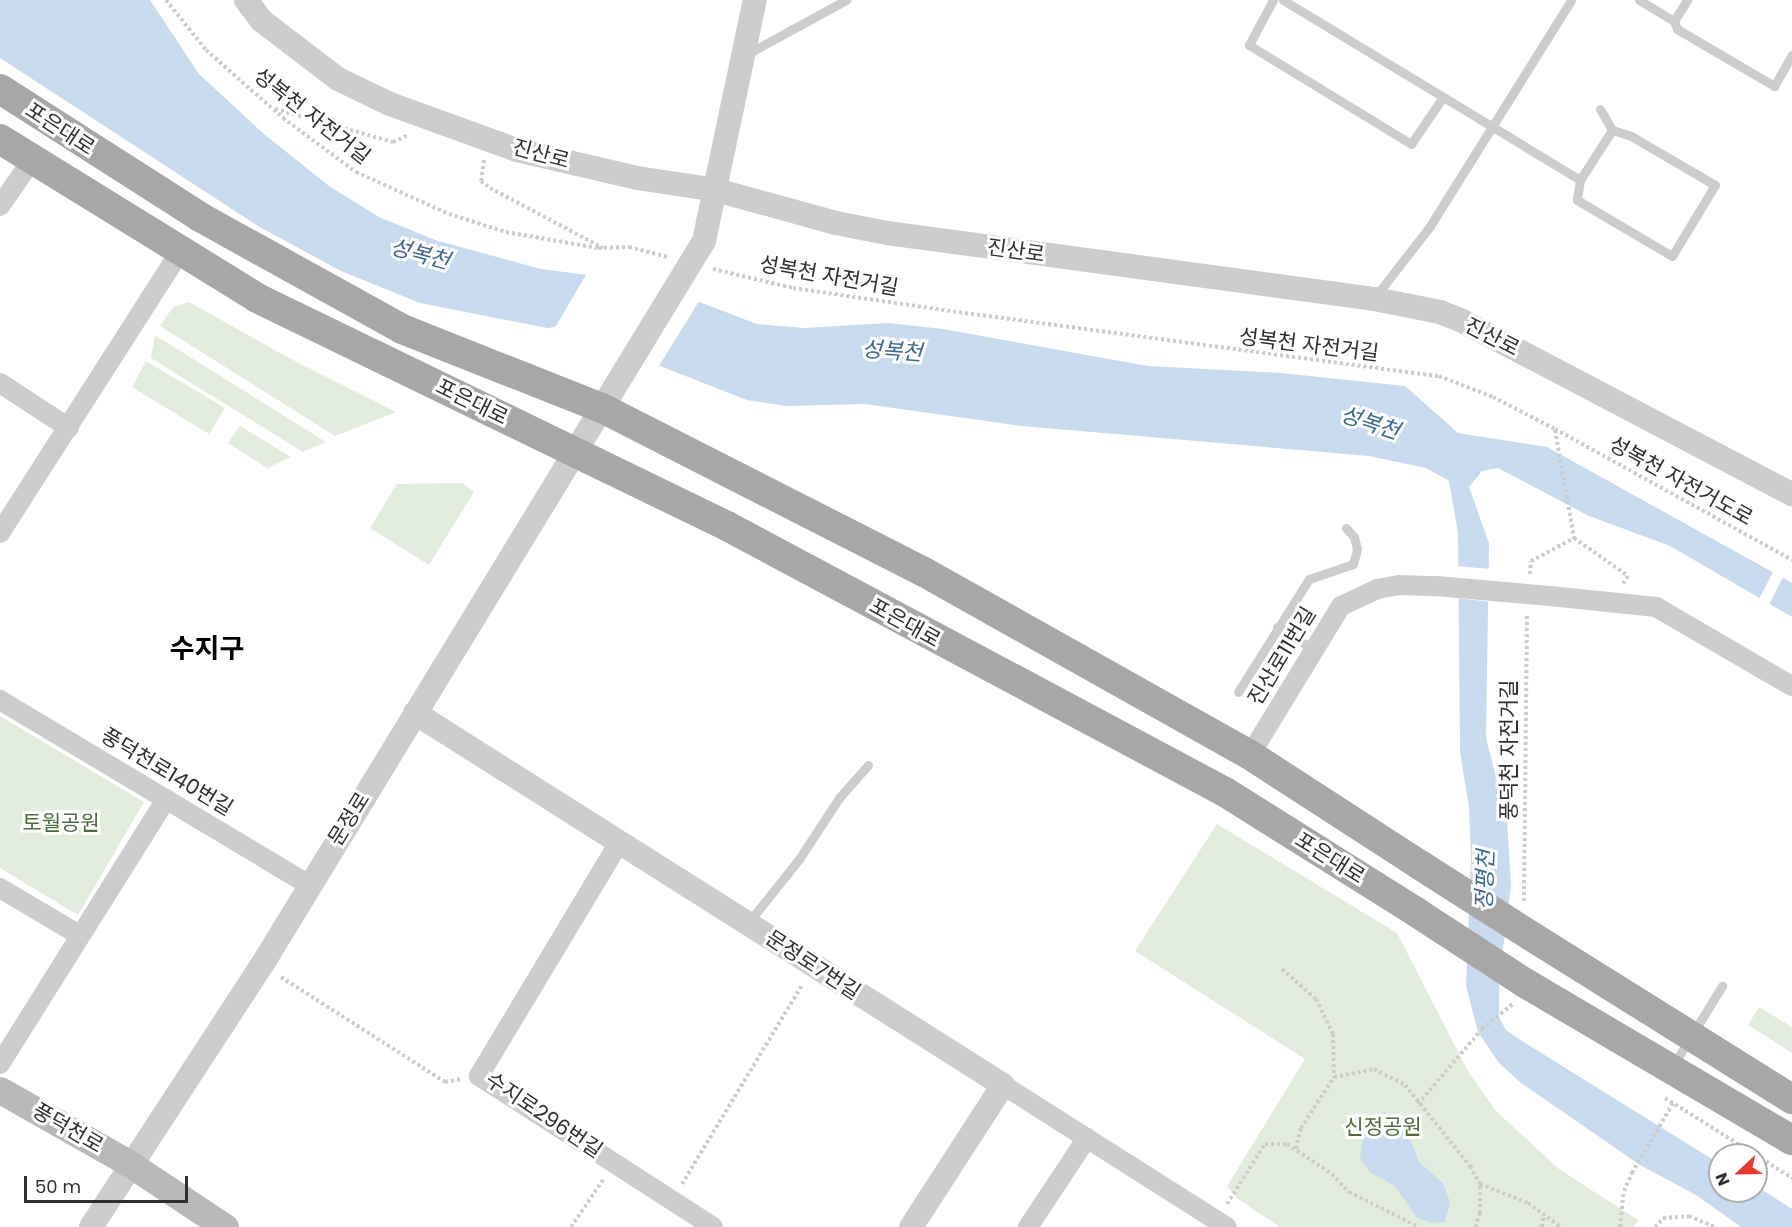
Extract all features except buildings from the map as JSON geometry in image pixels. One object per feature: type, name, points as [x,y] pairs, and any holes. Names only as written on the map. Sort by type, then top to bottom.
[{"type":"main road","name":"포은대로","points":[[0,89],[200,217],[402,329],[602,408],[924,572],[1250,754],[1420,865],[1527,924]]},
{"type":"main road","name":"포은대로","points":[[0,139],[179,253],[257,298],[727,526],[1225,792],[1416,912],[1523,990],[1667,1083],[1792,1140]]},
{"type":"main road","points":[[1527,924],[1691,1038],[1792,1099]]},
{"type":"main road","name":"풍덕천로","points":[[0,1090],[130,1164],[225,1227]]},
{"type":"street","name":"진산로","points":[[246,0],[262,21],[338,79],[369,95],[517,150],[637,178],[717,190],[836,223],[887,233],[1374,299],[1462,321],[1792,494]]},
{"type":"street","name":"문정로","points":[[91,1227],[262,965],[704,241],[717,190],[741,57],[755,0]]},
{"type":"street","points":[[0,206],[32,160]]},
{"type":"street","points":[[0,533],[179,253]]},
{"type":"street","points":[[0,382],[69,428]]},
{"type":"street","name":"진산로11번길","points":[[1250,754],[1341,606],[1358,596],[1399,585],[1613,600]]},
{"type":"street","points":[[1613,600],[1656,607],[1792,686]]},
{"type":"street","name":"풍덕천로140번길","points":[[0,700],[309,885]]},
{"type":"street","name":"문정로7번길","points":[[415,713],[1087,1138],[1215,1224]]},
{"type":"street","points":[[0,1064],[166,799]]},
{"type":"street","name":"수지로296번길","points":[[620,842],[479,1076],[713,1227]]},
{"type":"street","points":[[0,888],[79,935]]},
{"type":"street","points":[[911,1227],[1003,1085]]},
{"type":"street","points":[[1028,1227],[1087,1138]]},
{"type":"lane","points":[[741,57],[846,0]]},
{"type":"lane","points":[[1273,0],[1249,45],[1411,144],[1443,97]]},
{"type":"lane","points":[[1283,0],[1580,180]]},
{"type":"lane","points":[[1374,299],[1430,226],[1571,0]]},
{"type":"lane","points":[[1639,0],[1674,21],[1677,29],[1774,86],[1792,55]]},
{"type":"lane","points":[[1674,21],[1687,0]]},
{"type":"lane","points":[[1600,109],[1612,130],[1631,136],[1715,185],[1672,256],[1577,200],[1580,180],[1612,130]]},
{"type":"lane","points":[[1238,692],[1309,579],[1353,564],[1357,549],[1354,537],[1346,528]]},
{"type":"lane","points":[[1277,627],[1313,649]]},
{"type":"lane","points":[[748,923],[799,859],[839,798],[868,765]]},
{"type":"lane","points":[[1667,1083],[1722,986]]},
{"type":"path","name":"성복천 자전거길","points":[[166,0],[207,50],[273,109],[356,172],[448,214],[552,243],[603,248],[629,247],[673,259]]},
{"type":"path","points":[[273,109],[393,142],[443,122]]},
{"type":"path","points":[[486,150],[480,181],[603,248]]},
{"type":"path","name":"성복천 자전거길","points":[[706,267],[793,288],[1439,376],[1493,397],[1555,429]]},
{"type":"path","points":[[1555,429],[1574,538],[1628,576],[1613,600]]},
{"type":"path","name":"성복천 자전거도로","points":[[1555,429],[1792,560]]},
{"type":"path","points":[[1529,583],[1531,561],[1574,538]]},
{"type":"path","name":"풍덕천 자전거길","points":[[1527,924],[1528,605]]},
{"type":"path","points":[[262,965],[445,1082],[479,1076]]},
{"type":"path","points":[[672,1200],[814,965]]},
{"type":"path","points":[[1282,969],[1316,999],[1333,1034],[1334,1077],[1301,1128],[1296,1149]]},
{"type":"path","points":[[1418,1104],[1482,1029],[1523,990]]},
{"type":"path","points":[[1334,1077],[1374,1069],[1405,1085],[1470,1166],[1480,1185],[1480,1213],[1475,1227]]},
{"type":"path","points":[[1667,1083],[1673,1103],[1737,1143]]},
{"type":"path","points":[[1620,1227],[1624,1191],[1673,1103]]},
{"type":"path","points":[[1215,1224],[1265,1144],[1287,1144],[1332,1174],[1348,1192],[1419,1227]]},
{"type":"path","points":[[572,1227],[614,1163]]},
{"type":"path","points":[[1768,1163],[1792,1178]]},
{"type":"path","points":[[1480,1185],[1528,1203],[1561,1227]]},
{"type":"path","points":[[1542,1227],[1544,1215]]},
{"type":"path","points":[[1655,1227],[1663,1218],[1689,1216],[1715,1227]]},
{"type":"green space","points":[[189,302],[289,358],[396,412],[335,436],[160,326],[173,307]]},
{"type":"green space","points":[[155,335],[326,442],[303,452],[151,358]]},
{"type":"green space","points":[[146,361],[225,408],[209,434],[132,387]]},
{"type":"green space","points":[[240,426],[291,457],[267,468],[228,443]]},
{"type":"green space","points":[[462,483],[474,492],[429,565],[370,528],[397,484]]},
{"type":"green space","name":"토월공원","points":[[0,716],[144,802],[78,915],[0,868]]},
{"type":"green space","name":"신정공원","points":[[1217,824],[1397,933],[1469,1073],[1496,1111],[1559,1169],[1638,1220],[1634,1227],[1280,1227],[1238,1199],[1227,1186],[1305,1059],[1135,951]]},
{"type":"green space","points":[[1759,1007],[1792,1027],[1792,1053],[1748,1025]]},
{"type":"water","points":[[0,0],[150,0],[199,74],[264,134],[329,186],[379,217],[435,240],[541,269],[650,283],[757,324],[805,328],[888,323],[943,329],[1148,366],[1281,373],[1405,386],[1458,433],[1547,447],[1792,583],[1792,617],[1670,546],[1589,516],[1498,468],[1482,471],[1469,487],[1489,543],[1486,738],[1507,820],[1511,885],[1499,982],[1499,1017],[1506,1030],[1522,1041],[1708,1157],[1708,1203],[1768,1203],[1768,1194],[1792,1209],[1792,1227],[1741,1227],[1696,1195],[1640,1165],[1521,1083],[1499,1063],[1478,1032],[1466,986],[1471,858],[1469,807],[1460,752],[1458,533],[1449,481],[1426,468],[1369,456],[1022,426],[865,404],[786,406],[747,400],[578,334],[420,303],[341,271],[258,226],[0,58]]},
{"type":"water","points":[[1385,1112],[1411,1141],[1419,1162],[1443,1183],[1450,1202],[1445,1222],[1431,1223],[1417,1218],[1395,1186],[1370,1172],[1360,1158],[1364,1130],[1378,1114]]},
{"type":"pier","points":[[587,273],[651,280],[701,298],[657,369],[577,337],[542,331],[556,326]]},
{"type":"pier","points":[[1455,566],[1492,569],[1492,602],[1456,598]]},
{"type":"pier","points":[[1774,570],[1784,575],[1768,607],[1758,601]]},
{"type":"district","name":"수지구","points":[[207,649]]},
{"type":"water label","name":"성복천","points":[[420,254]]},
{"type":"water label","name":"성복천","points":[[892,351]]},
{"type":"water label","name":"성복천","points":[[1370,423]]},
{"type":"water label","name":"정평천","points":[[1485,880]]}]
